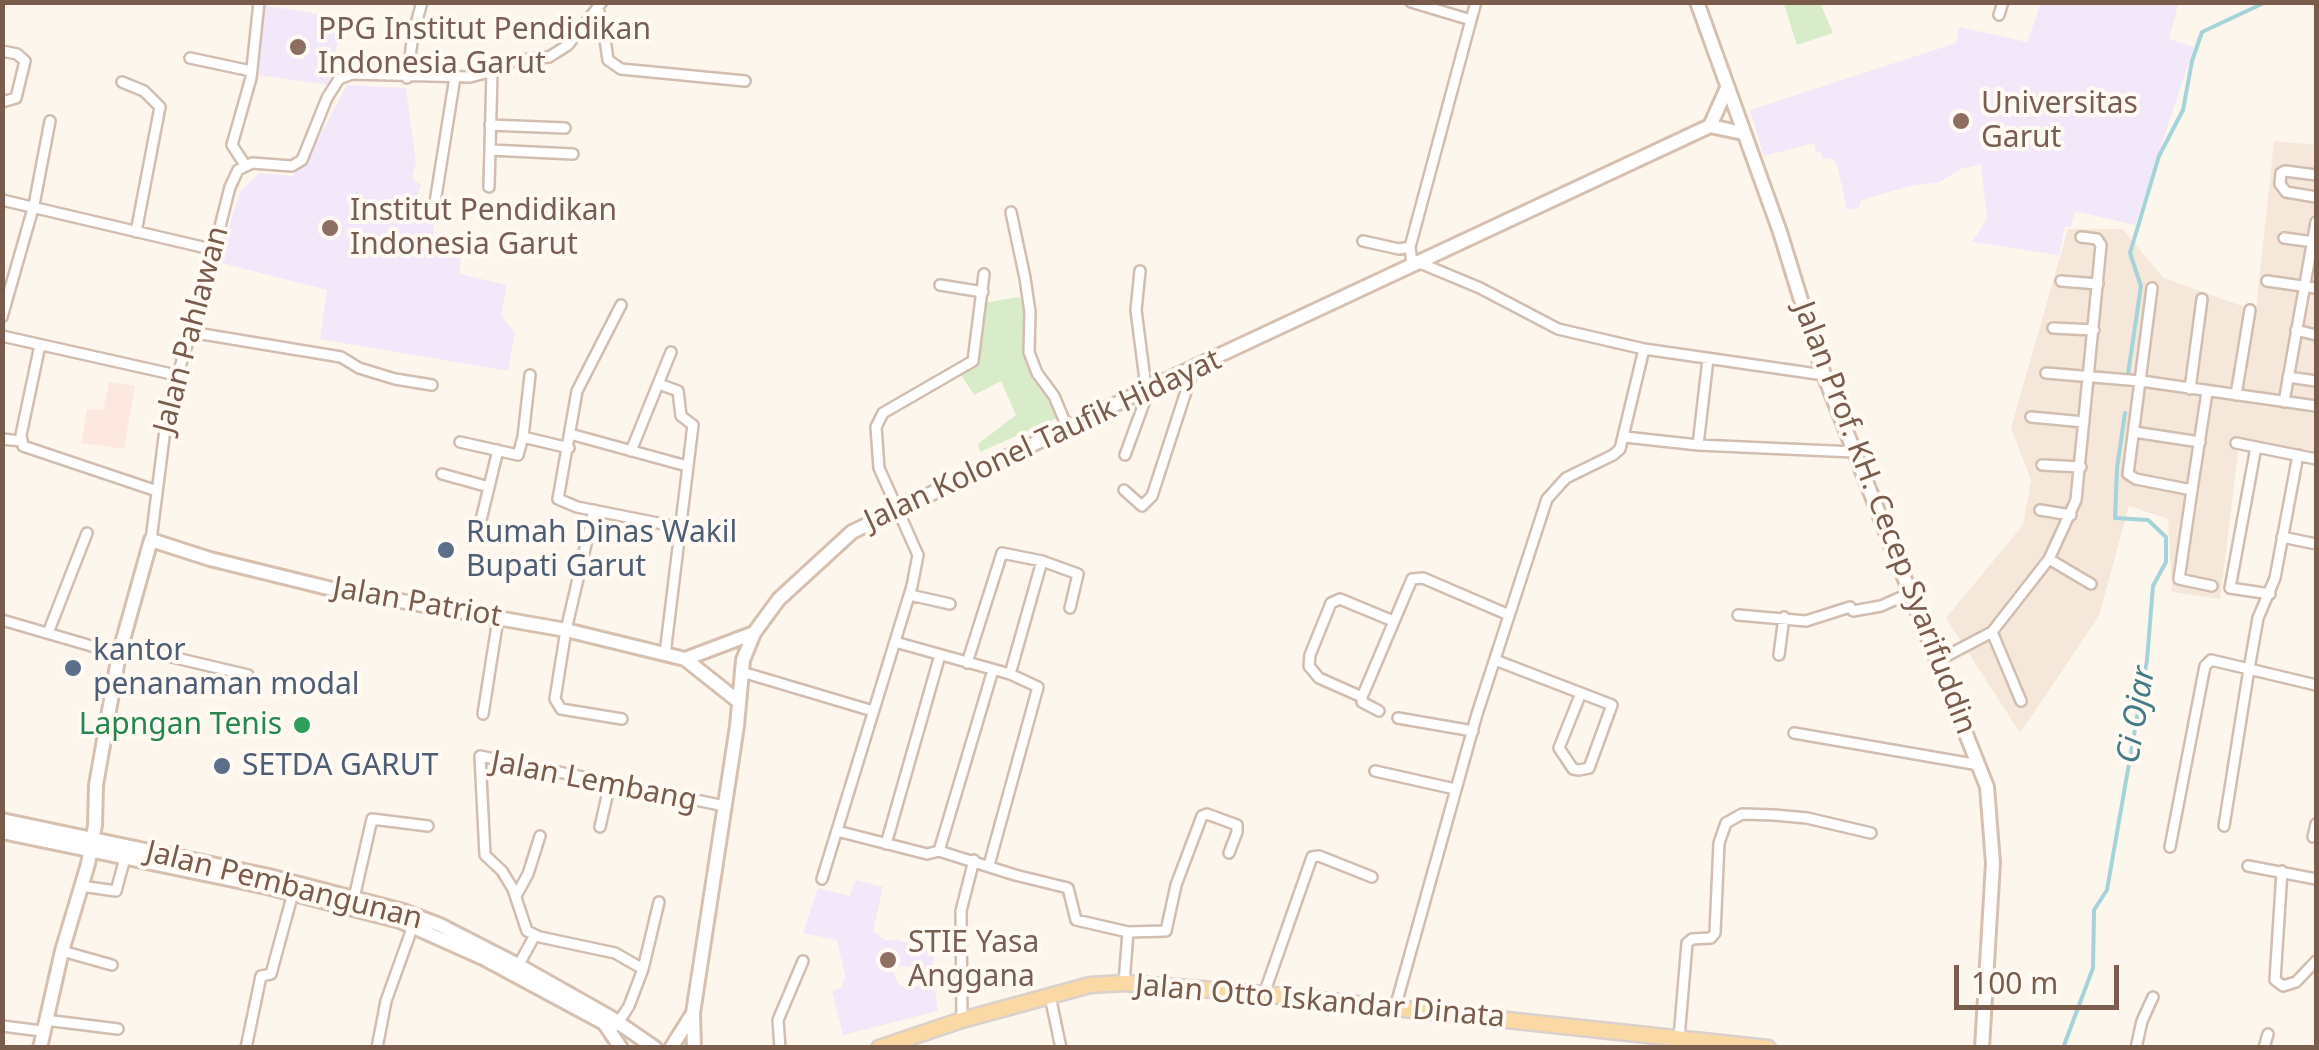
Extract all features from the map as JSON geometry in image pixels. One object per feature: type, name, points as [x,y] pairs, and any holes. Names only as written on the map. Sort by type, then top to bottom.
[{"type":"main road","name":"Jalan Prof. KH. Cecep Syarifuddin","points":[[1697,2],[1780,232],[1824,375],[1979,764],[1990,804],[1993,864],[1982,1048]]},
{"type":"main road","points":[[1727,88],[1710,126],[1744,133]]},
{"type":"main road","name":"Jalan Kolonel Taufik Hidayat","points":[[693,1013],[726,806],[742,672],[754,633],[780,599],[852,532],[1147,389],[1710,126]]},
{"type":"main road","name":"Jalan Patriot","points":[[150,540],[332,589],[566,630],[684,658],[738,701]]},
{"type":"main road","name":"Jalan Pahlawan","points":[[40,1048],[91,846],[96,785],[120,649],[150,540]]},
{"type":"main road","points":[[684,658],[754,633]]},
{"type":"main road","name":"Jalan Pembangunan","points":[[2,820],[125,858],[182,864]]},
{"type":"main road","name":"Jalan Pembangunan","points":[[2,832],[182,864],[415,921]]},
{"type":"main road","name":"Jalan Pembangunan","points":[[285,888],[354,898],[415,921],[515,970],[655,1048]]},
{"type":"main road","name":"Jalan Otto Iskandar Dinata","points":[[879,1048],[962,1020],[1090,985],[1124,984],[1264,994],[1762,1047]]},
{"type":"main road","points":[[672,1048],[693,1013]]},
{"type":"main road","points":[[693,1013],[694,1048]]},
{"type":"main road","points":[[615,1027],[620,1047]]},
{"type":"main road","points":[[620,1047],[632,1034]]},
{"type":"street","points":[[259,2],[251,71],[232,144],[245,165],[292,166],[302,160],[327,98],[339,79],[352,74],[455,77],[492,72],[512,61],[558,54],[600,6]]},
{"type":"street","points":[[407,78],[422,2]]},
{"type":"street","points":[[1411,2],[1471,20]]},
{"type":"street","points":[[1476,2],[1410,247],[1416,264],[1480,288],[1558,330],[1708,359],[1824,375]]},
{"type":"street","points":[[1999,16],[2002,2]]},
{"type":"street","points":[[600,6],[608,60],[613,65],[638,72],[744,81]]},
{"type":"street","points":[[2,51],[17,54],[25,61],[16,98],[2,102]]},
{"type":"street","points":[[190,58],[251,71]]},
{"type":"street","points":[[488,188],[492,72]]},
{"type":"street","points":[[434,209],[455,77]]},
{"type":"street","points":[[122,82],[144,91],[160,107],[136,232]]},
{"type":"street","points":[[2,316],[34,205],[50,121]]},
{"type":"street","points":[[490,125],[565,128]]},
{"type":"street","points":[[490,150],[572,154]]},
{"type":"street","name":"Jalan Pahlawan","points":[[150,540],[160,454],[176,375],[230,186],[245,165]]},
{"type":"street","points":[[2316,175],[2286,170],[2281,173],[2280,184],[2286,192],[2316,197]]},
{"type":"street","points":[[2,200],[214,250]]},
{"type":"street","points":[[1010,212],[1026,278],[1029,352],[1068,429]]},
{"type":"street","points":[[2284,402],[2296,330],[2311,287],[2316,222]]},
{"type":"street","points":[[1937,661],[1992,632],[2048,559],[2070,515],[2081,466],[2100,243],[2081,237]]},
{"type":"street","points":[[2284,238],[2314,242]]},
{"type":"street","points":[[1363,241],[1399,249],[1410,247]]},
{"type":"street","points":[[1125,456],[1147,389],[1136,310],[1140,271]]},
{"type":"street","points":[[822,879],[910,595],[918,555],[880,468],[876,448],[879,419],[883,413],[973,361],[984,274]]},
{"type":"street","points":[[2061,281],[2098,284]]},
{"type":"street","points":[[2268,282],[2311,287]]},
{"type":"street","points":[[940,285],[983,292]]},
{"type":"street","points":[[2152,288],[2142,381],[2127,466],[2131,478],[2192,490]]},
{"type":"street","points":[[2190,389],[2202,299]]},
{"type":"street","points":[[621,305],[577,391],[558,500],[683,528]]},
{"type":"street","points":[[2236,395],[2250,310]]},
{"type":"street","points":[[2053,328],[2094,330]]},
{"type":"street","points":[[2296,330],[2316,334]]},
{"type":"street","points":[[190,332],[341,357],[377,374],[432,385]]},
{"type":"street","points":[[2,336],[176,375]]},
{"type":"street","points":[[20,441],[40,345]]},
{"type":"street","points":[[1394,1008],[1472,732],[1547,499],[1566,478],[1613,456],[1624,437],[1644,348]]},
{"type":"street","points":[[632,451],[671,352]]},
{"type":"street","points":[[1698,446],[1708,359]]},
{"type":"street","points":[[1124,490],[1142,506],[1152,496],[1193,370]]},
{"type":"street","points":[[2046,373],[2142,381],[2316,406]]},
{"type":"street","points":[[460,442],[518,455],[530,375]]},
{"type":"street","points":[[2288,377],[2316,381]]},
{"type":"street","points":[[659,384],[678,392],[682,417],[693,425],[665,654]]},
{"type":"street","points":[[2207,392],[2179,579],[2212,586]]},
{"type":"street","points":[[2031,417],[2084,422]]},
{"type":"street","points":[[2134,432],[2200,442]]},
{"type":"street","points":[[570,434],[687,466]]},
{"type":"street","points":[[523,437],[569,448]]},
{"type":"street","points":[[1624,437],[1698,446],[1854,452]]},
{"type":"street","points":[[2,438],[20,441],[28,449],[157,492]]},
{"type":"street","points":[[2236,443],[2316,458]]},
{"type":"street","points":[[2256,447],[2227,587],[2270,594]]},
{"type":"street","points":[[480,524],[498,450]]},
{"type":"street","points":[[2224,826],[2258,618],[2264,599],[2270,594],[2298,455]]},
{"type":"street","points":[[2042,465],[2081,466]]},
{"type":"street","points":[[442,474],[489,487]]},
{"type":"street","points":[[594,510],[566,630],[555,699],[557,707],[622,719]]},
{"type":"street","points":[[2040,510],[2070,515]]},
{"type":"street","points":[[48,633],[88,533]]},
{"type":"street","points":[[2282,537],[2316,544]]},
{"type":"street","points":[[967,663],[1002,552],[1078,574],[1070,608]]},
{"type":"street","points":[[2048,559],[2090,584]]},
{"type":"street","points":[[1010,674],[1042,562]]},
{"type":"street","points":[[1378,711],[1362,702],[1362,697],[1409,584],[1418,578],[1509,616]]},
{"type":"street","points":[[1738,614],[1806,620],[1850,607],[1854,610],[1880,606],[1910,593]]},
{"type":"street","points":[[910,595],[950,604]]},
{"type":"street","points":[[1362,697],[1319,678],[1309,666],[1331,603],[1340,600],[1393,622]]},
{"type":"street","points":[[1779,655],[1784,616]]},
{"type":"street","points":[[484,714],[498,619]]},
{"type":"street","points":[[2,620],[248,675]]},
{"type":"street","points":[[1992,632],[2020,701]]},
{"type":"street","points":[[896,642],[1035,683],[1038,692],[989,864]]},
{"type":"street","points":[[886,844],[940,655]]},
{"type":"street","points":[[1495,660],[1612,705],[1590,768],[1580,770],[1572,769],[1559,748],[1580,693]]},
{"type":"street","points":[[2170,847],[2205,666],[2211,660],[2316,685]]},
{"type":"street","points":[[939,850],[993,670]]},
{"type":"street","points":[[742,672],[874,711]]},
{"type":"street","points":[[1398,718],[1472,732]]},
{"type":"street","points":[[1794,733],[1979,764]]},
{"type":"street","name":"Jalan Lembang","points":[[534,935],[522,920],[516,896],[502,871],[485,855],[480,756],[726,806]]},
{"type":"street","points":[[1375,771],[1455,789]]},
{"type":"street","points":[[600,827],[610,783]]},
{"type":"street","points":[[837,831],[927,854],[939,850],[1068,888],[1079,923],[1128,932],[1166,931],[1176,884],[1202,816],[1207,814],[1236,825],[1228,853]]},
{"type":"street","points":[[1679,1038],[1688,943],[1692,939],[1712,938],[1715,933],[1718,844],[1726,823],[1742,814],[1774,815],[1870,833]]},
{"type":"street","points":[[354,898],[372,820],[428,826]]},
{"type":"street","points":[[2313,837],[2316,824]]},
{"type":"street","points":[[516,896],[540,836]]},
{"type":"street","points":[[1264,994],[1312,857],[1372,877]]},
{"type":"street","points":[[82,886],[114,892],[125,858]]},
{"type":"street","points":[[962,1020],[961,910],[974,860]]},
{"type":"street","points":[[2248,866],[2316,879]]},
{"type":"street","points":[[2282,871],[2275,980],[2282,986],[2296,982],[2316,962]]},
{"type":"street","points":[[246,1048],[261,976],[271,974],[285,888]]},
{"type":"street","points":[[615,1027],[643,969],[659,902]]},
{"type":"street","points":[[377,1048],[386,1001],[415,921]]},
{"type":"street","points":[[1124,984],[1128,932]]},
{"type":"street","points":[[515,970],[534,935],[615,953],[643,969]]},
{"type":"street","points":[[62,952],[112,966]]},
{"type":"street","points":[[780,1048],[778,1020],[803,961]]},
{"type":"street","points":[[1050,996],[1061,1048]]},
{"type":"street","points":[[2136,1048],[2153,997]]},
{"type":"street","points":[[2,1026],[118,1029]]},
{"type":"street","points":[[2264,1048],[2268,1034]]},
{"type":"shaded area","name":"Universitas Garut","points":[[2041,3],[2178,5],[2169,39],[2194,47],[2135,225],[2075,211],[2071,227],[2065,226],[2059,255],[1972,242],[1987,219],[1981,164],[1960,169],[1940,182],[1861,200],[1859,208],[1847,210],[1837,164],[1831,158],[1823,159],[1814,143],[1764,156],[1750,110],[1956,43],[1959,27],[2027,42]]},
{"type":"shaded area","name":"PPG Institut Pendidikan Indonesia Garut","points":[[262,5],[343,18],[329,85],[256,75]]},
{"type":"shaded area","name":"Institut Pendidikan Indonesia Garut","points":[[347,85],[406,88],[416,163],[412,178],[421,185],[411,218],[434,221],[433,236],[461,248],[460,274],[507,285],[501,315],[515,333],[508,371],[320,339],[327,290],[218,262],[240,192],[259,173],[293,176],[311,152]]},
{"type":"shaded area","points":[[2274,141],[2316,145],[2316,460],[2240,437],[2220,599],[2172,592],[2168,519],[2129,506],[2099,616],[2020,733],[1946,618],[2023,525],[2031,480],[2011,428],[2068,229],[2122,229],[2164,278],[2256,311]]},
{"type":"shaded area","points":[[109,382],[135,386],[124,449],[81,443],[87,409],[103,410]]},
{"type":"shaded area","name":"STIE Yasa Anggana","points":[[856,880],[883,887],[873,931],[884,940],[897,940],[935,953],[931,971],[904,966],[893,969],[898,984],[906,988],[934,982],[938,1011],[843,1035],[832,991],[843,987],[842,979],[846,979],[837,940],[803,933],[818,888],[850,896]]},
{"type":"green space","points":[[1820,3],[1833,33],[1797,45],[1784,4]]},
{"type":"green space","points":[[1019,297],[1030,312],[1029,352],[1054,396],[1059,417],[980,452],[978,444],[1016,415],[1001,381],[974,395],[960,373],[978,358],[984,303]]},
{"type":"waterway","name":"Ci Ojar","points":[[2128,374],[2141,286],[2130,253],[2159,156],[2183,110],[2202,32],[2266,2]]},
{"type":"waterway","name":"Ci Ojar","points":[[2063,1048],[2093,968],[2094,910],[2107,890],[2147,660],[2153,586],[2166,562],[2166,537],[2148,520],[2115,518],[2125,413]]},
{"type":"place","name":"PPG Institut Pendidikan Indonesia Garut","points":[[298,47]]},
{"type":"place","name":"Universitas Garut","points":[[1961,121]]},
{"type":"place","name":"Institut Pendidikan Indonesia Garut","points":[[330,228]]},
{"type":"place","name":"Rumah Dinas Wakil Bupati Garut","points":[[446,550]]},
{"type":"place","name":"kantor penanaman modal","points":[[73,668]]},
{"type":"place","name":"Lapngan Tenis","points":[[302,725]]},
{"type":"place","name":"SETDA GARUT","points":[[222,766]]},
{"type":"place","name":"STIE Yasa Anggana","points":[[888,960]]}]
